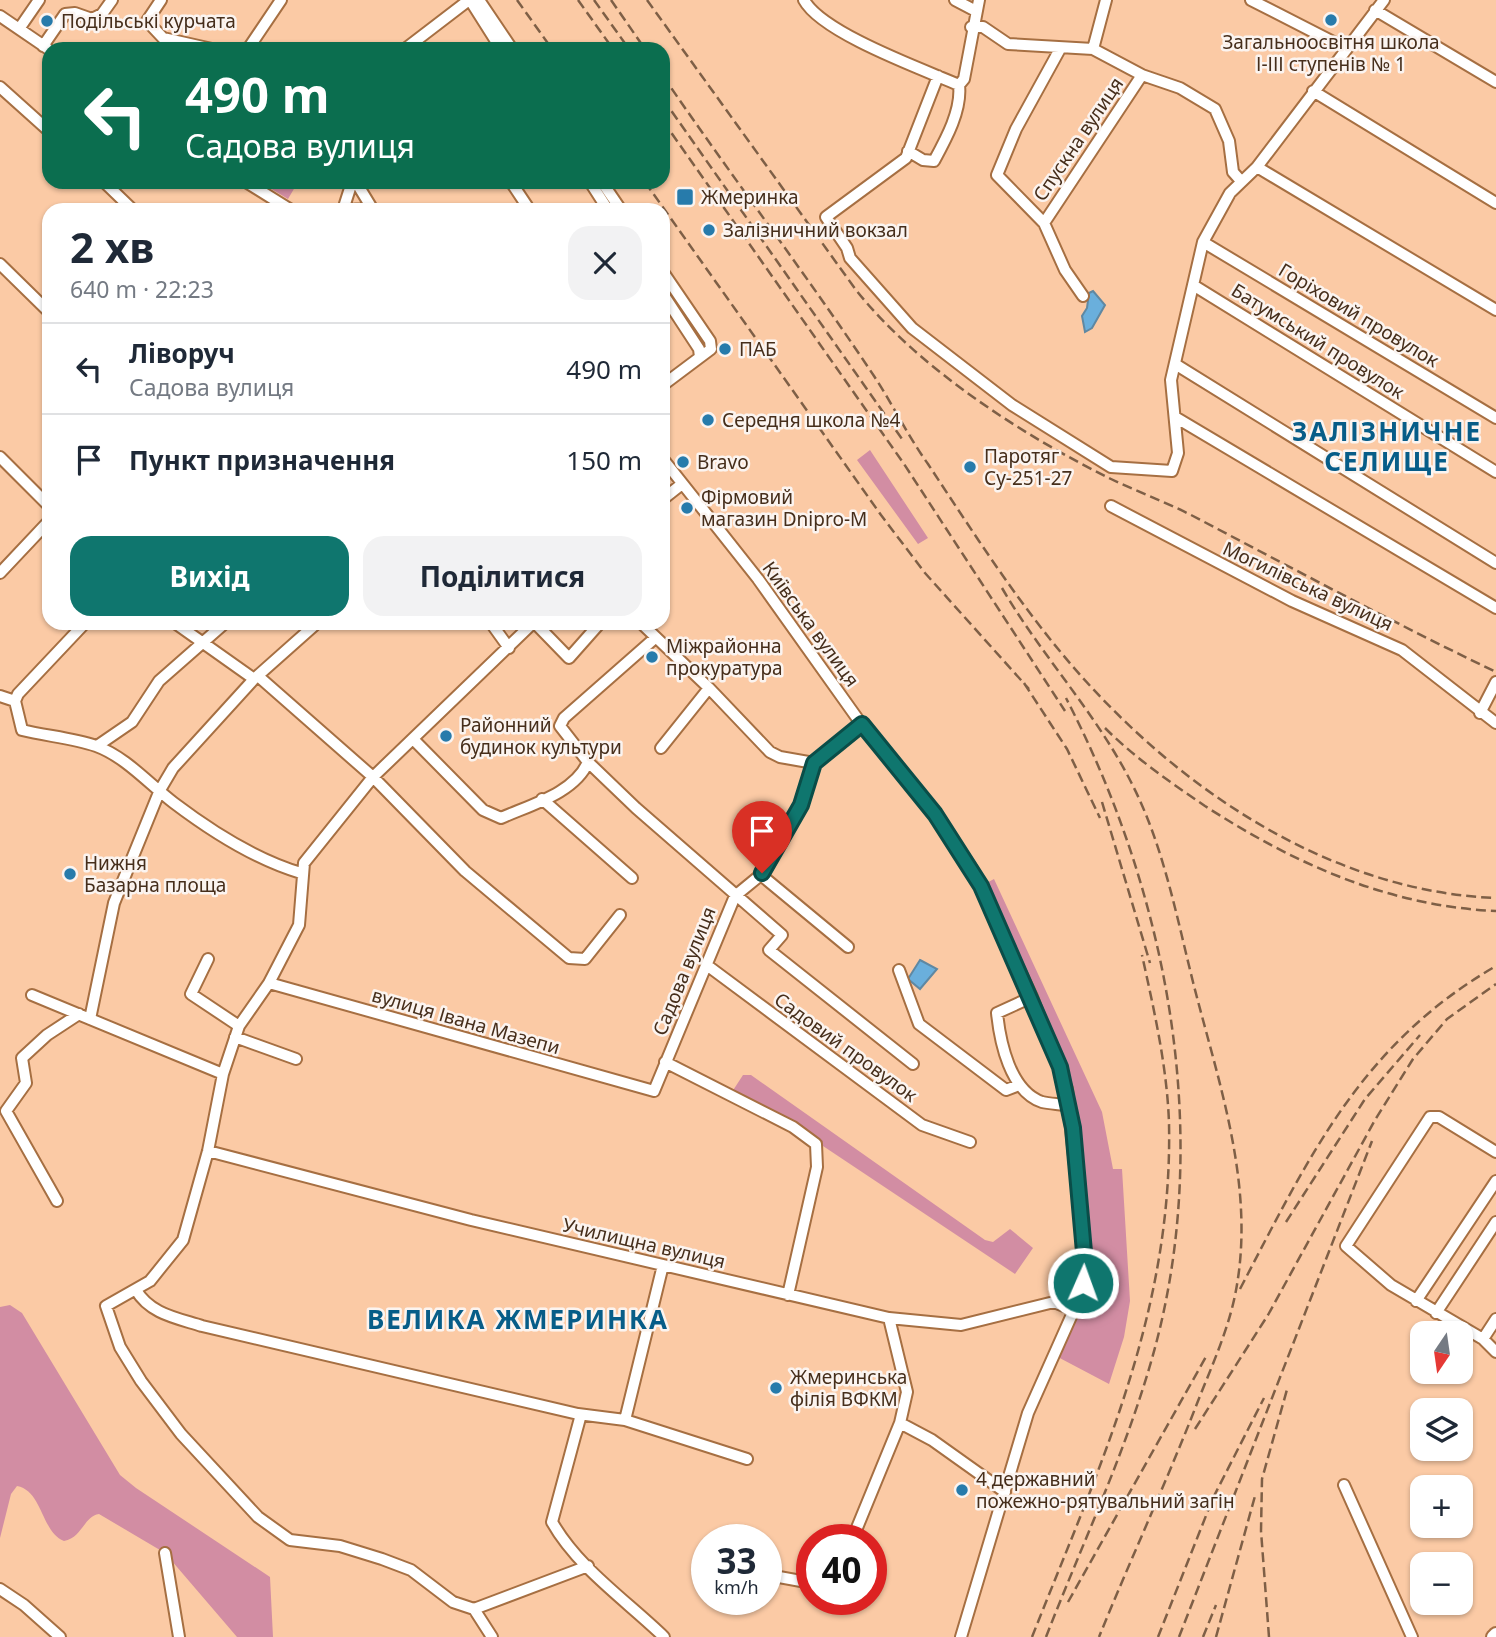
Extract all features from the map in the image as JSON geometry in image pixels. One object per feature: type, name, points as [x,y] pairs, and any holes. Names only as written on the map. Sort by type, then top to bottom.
[{"type":"street","points":[[19,29],[39,0]]},
{"type":"street","points":[[49,42],[65,14],[75,13],[92,19],[102,14],[112,0]]},
{"type":"street","points":[[161,0],[147,21],[163,37],[183,42]]},
{"type":"street","points":[[253,42],[281,0]]},
{"type":"street","points":[[418,42],[469,0],[496,42]]},
{"type":"street","points":[[479,0],[507,42]]},
{"type":"street","points":[[804,0],[816,16],[853,38],[959,85]]},
{"type":"street","points":[[908,151],[923,160],[934,161],[961,99],[959,85],[964,79],[971,27],[977,5],[955,0]]},
{"type":"street","points":[[1093,49],[1106,0]]},
{"type":"street","points":[[1251,0],[1345,48]]},
{"type":"street","points":[[938,76],[906,158],[825,217],[848,248],[850,258],[912,328],[1012,405],[1111,467],[1172,471],[1178,453],[1171,380],[1203,242],[1230,193],[1257,167],[1384,0]]},
{"type":"street","points":[[1375,10],[1496,82]]},
{"type":"street","points":[[0,16],[42,45]]},
{"type":"street","points":[[971,27],[983,27],[1008,44],[1093,49],[1142,75],[1180,88],[1214,109],[1229,141],[1233,172],[1241,181]]},
{"type":"street","points":[[1044,223],[997,175],[1016,129],[1060,49]]},
{"type":"street","name":"Спускна вулиця","points":[[1083,296],[1065,270],[1044,223],[1142,75]]},
{"type":"street","points":[[0,87],[42,125]]},
{"type":"street","points":[[1313,91],[1496,203]]},
{"type":"street","points":[[1257,167],[1496,310]]},
{"type":"street","points":[[111,189],[126,203]]},
{"type":"street","points":[[257,189],[280,203]]},
{"type":"street","name":"Горіховий провулок","points":[[1203,242],[1496,418]]},
{"type":"street","points":[[0,264],[42,305]]},
{"type":"street","points":[[670,282],[710,341],[711,349],[670,380]]},
{"type":"street","name":"Батумський провулок","points":[[1193,285],[1496,472]]},
{"type":"street","points":[[670,305],[699,349],[700,357]]},
{"type":"street","points":[[1175,364],[1496,564]]},
{"type":"street","points":[[1175,417],[1496,608]]},
{"type":"street","points":[[0,457],[42,499]]},
{"type":"street","name":"Київська вулиця","points":[[670,469],[758,579],[862,724],[935,814],[972,869],[1060,1067],[1070,1106],[1084,1252],[1083,1283],[1074,1310],[1029,1409],[961,1637]]},
{"type":"street","points":[[670,494],[682,485]]},
{"type":"street","name":"Могилівська вулиця","points":[[1111,506],[1292,601],[1402,650],[1496,723]]},
{"type":"street","points":[[0,573],[42,538]]},
{"type":"street","points":[[78,630],[21,689],[15,701],[22,730],[97,746],[160,790],[173,803],[224,836],[281,867],[301,873]]},
{"type":"street","points":[[185,630],[256,678],[373,777],[465,871],[569,958],[585,958],[620,915]]},
{"type":"street","points":[[97,746],[132,722],[159,681],[218,630]]},
{"type":"street","points":[[85,1016],[114,902],[160,790],[173,768],[256,678],[309,630]]},
{"type":"street","points":[[496,630],[509,648]]},
{"type":"street","points":[[492,1637],[474,1609],[453,1602],[411,1570],[340,1546],[290,1540],[258,1517],[181,1434],[141,1381],[120,1347],[106,1306],[136,1290],[164,1267],[183,1240],[208,1151],[223,1074],[237,1031],[269,983],[299,925],[301,873],[304,863],[373,777],[527,630]]},
{"type":"street","points":[[541,630],[569,658],[594,630]]},
{"type":"street","points":[[648,630],[774,755],[814,763],[862,724]]},
{"type":"street","points":[[655,638],[564,718],[561,726],[588,762],[735,896],[782,935],[769,950],[913,1064]]},
{"type":"street","points":[[1480,713],[1495,683]]},
{"type":"street","points":[[661,748],[709,688]]},
{"type":"street","points":[[0,696],[15,701]]},
{"type":"street","points":[[413,739],[493,817],[501,818],[542,799],[582,775],[588,762]]},
{"type":"street","name":"Садова вулиця","points":[[654,1091],[735,896],[761,875],[801,805],[814,763]]},
{"type":"street","points":[[542,799],[632,878]]},
{"type":"street","points":[[761,875],[848,947]]},
{"type":"street","points":[[208,959],[191,994],[237,1031],[296,1059]]},
{"type":"street","name":"Садовий провулок","points":[[708,966],[922,1125],[970,1142]]},
{"type":"street","points":[[899,970],[919,1024],[1006,1090],[1019,1085]]},
{"type":"street","name":"вулиця Івана Мазепи","points":[[269,983],[654,1091]]},
{"type":"street","points":[[32,995],[223,1074]]},
{"type":"street","points":[[1031,997],[997,1013],[999,1036],[1019,1085],[1041,1101],[1070,1106]]},
{"type":"street","points":[[57,1201],[6,1111],[26,1083],[22,1058],[47,1034],[85,1016]]},
{"type":"street","points":[[665,1062],[793,1127],[816,1144],[817,1167],[788,1295]]},
{"type":"street","points":[[0,1101],[12,1100]]},
{"type":"street","points":[[1496,1152],[1439,1117],[1432,1117],[1346,1246],[1391,1285],[1483,1339],[1496,1352]]},
{"type":"street","name":"Училищна вулиця","points":[[208,1151],[396,1202],[889,1318],[961,1325],[1054,1302],[1074,1310]]},
{"type":"street","points":[[1416,1301],[1496,1181]]},
{"type":"street","points":[[1436,1313],[1496,1222]]},
{"type":"street","points":[[625,1420],[663,1265]]},
{"type":"street","points":[[136,1290],[143,1302],[160,1313],[202,1326],[578,1414],[625,1420],[747,1459]]},
{"type":"street","points":[[859,1524],[900,1423],[907,1392],[889,1318]]},
{"type":"street","points":[[1483,1339],[1496,1319]]},
{"type":"street","points":[[578,1414],[580,1419],[552,1522],[561,1539],[664,1637]]},
{"type":"street","points":[[900,1423],[932,1440],[1005,1492]]},
{"type":"street","points":[[1344,1485],[1412,1637]]},
{"type":"street","points":[[165,1553],[179,1637]]},
{"type":"street","points":[[474,1609],[588,1566]]},
{"type":"street","points":[[0,1589],[24,1605],[60,1637]]},
{"type":"shaded area","points":[[272,189],[294,189],[288,199]]},
{"type":"shaded area","points":[[870,450],[928,538],[918,544],[857,460]]},
{"type":"shaded area","points":[[994,879],[1102,1112],[1113,1169],[1122,1169],[1130,1301],[1124,1337],[1109,1384],[1054,1355],[1083,1283],[1067,1089],[981,886]]},
{"type":"shaded area","points":[[743,1075],[751,1075],[985,1240],[993,1242],[1010,1229],[1033,1248],[1015,1274],[802,1132],[730,1095]]},
{"type":"shaded area","points":[[10,1305],[22,1313],[120,1475],[270,1577],[273,1637],[237,1637],[165,1553],[99,1514],[90,1519],[75,1536],[64,1541],[51,1529],[32,1495],[17,1486],[11,1494],[0,1538],[0,1307]]},
{"type":"water","points":[[1093,291],[1105,305],[1092,328],[1085,332],[1082,316],[1087,308],[1089,293]]},
{"type":"water","points":[[920,960],[937,969],[920,989],[908,979]]},
{"type":"railway","points":[[517,0],[547,42]]},
{"type":"railway","points":[[578,0],[608,42]]},
{"type":"railway","points":[[594,0],[624,42]]},
{"type":"railway","points":[[611,0],[640,42]]},
{"type":"railway","points":[[647,0],[856,290],[881,319],[940,372],[1008,420],[1077,461],[1193,516],[1496,672]]},
{"type":"railway","points":[[670,86],[848,338],[1018,597],[1093,689],[1140,736],[1192,779],[1247,817],[1306,849],[1367,874],[1430,890],[1496,898]]},
{"type":"railway","points":[[670,109],[902,439]]},
{"type":"railway","points":[[670,131],[904,464],[1065,711]]},
{"type":"railway","points":[[650,189],[660,203]]},
{"type":"railway","points":[[670,217],[925,573],[1029,689]]},
{"type":"railway","points":[[1002,588],[1102,732],[1131,782],[1152,830],[1224,1099],[1238,1179],[1240,1260],[1227,1326],[1099,1637]]},
{"type":"railway","points":[[1024,683],[1067,749],[1100,818]]},
{"type":"railway","points":[[1046,1637],[1120,1453],[1146,1378],[1157,1340],[1173,1259],[1180,1177],[1179,1094],[1170,1011],[1153,930],[1130,850],[1101,772],[1066,698]]},
{"type":"railway","points":[[1105,728],[1141,760],[1205,806],[1308,863],[1380,891],[1418,901],[1496,911]]},
{"type":"railway","points":[[1102,802],[1150,963]]},
{"type":"railway","points":[[1032,1637],[1083,1511],[1128,1386],[1159,1259],[1167,1192],[1168,1102],[1163,1059],[1142,955]]},
{"type":"railway","points":[[1240,1289],[1290,1194],[1343,1107],[1374,1068],[1409,1031],[1449,997],[1496,966]]},
{"type":"railway","points":[[1195,1429],[1268,1315],[1375,1120],[1413,1059],[1447,1019],[1496,984]]},
{"type":"railway","points":[[1286,1222],[1365,1099],[1420,1035]]},
{"type":"railway","points":[[1179,1637],[1372,1141]]},
{"type":"railway","points":[[1068,1602],[1207,1355]]},
{"type":"railway","points":[[1269,1637],[1261,1531],[1262,1479],[1288,1386]]},
{"type":"railway","points":[[1158,1637],[1213,1498],[1264,1398]]},
{"type":"railway","points":[[1216,1637],[1255,1496]]},
{"type":"railway","points":[[1203,1637],[1216,1605]]},
{"type":"place","name":"Загальноосвітня школа І-ІІІ ступенів № 1","points":[[1331,20]]},
{"type":"place","name":"Подільські курчата","points":[[47,21]]},
{"type":"place","name":"Жмеринка","points":[[685,197]]},
{"type":"place","name":"Залізничний вокзал","points":[[709,230]]},
{"type":"place","name":"ПАБ","points":[[725,349]]},
{"type":"place","name":"Середня школа №4","points":[[708,420]]},
{"type":"place","name":"Bravo","points":[[683,462]]},
{"type":"place","name":"Паротяг Су-251-27","points":[[970,467]]},
{"type":"place","name":"Фірмовий магазин Dnipro-M","points":[[687,508]]},
{"type":"place","name":"Міжрайонна прокуратура","points":[[652,657]]},
{"type":"place","name":"Районний будинок культури","points":[[446,736]]},
{"type":"place","name":"Нижня Базарна площа","points":[[70,874]]},
{"type":"place","name":"Жмеринська філія ВФКМ","points":[[776,1388]]},
{"type":"place","name":"4 державний пожежно-рятувальний загін","points":[[962,1490]]},
{"type":"district","name":"ЗАЛІЗНИЧНЕ СЕЛИЩЕ","points":[[1387,447]]},
{"type":"district","name":"ВЕЛИКА ЖМЕРИНКА","points":[[518,1320]]},
{"type":"route","points":[[762,873],[801,805],[814,763],[862,724],[935,814],[988,898],[1060,1067],[1067,1089],[1073,1128],[1084,1252],[1083,1283]]}]
